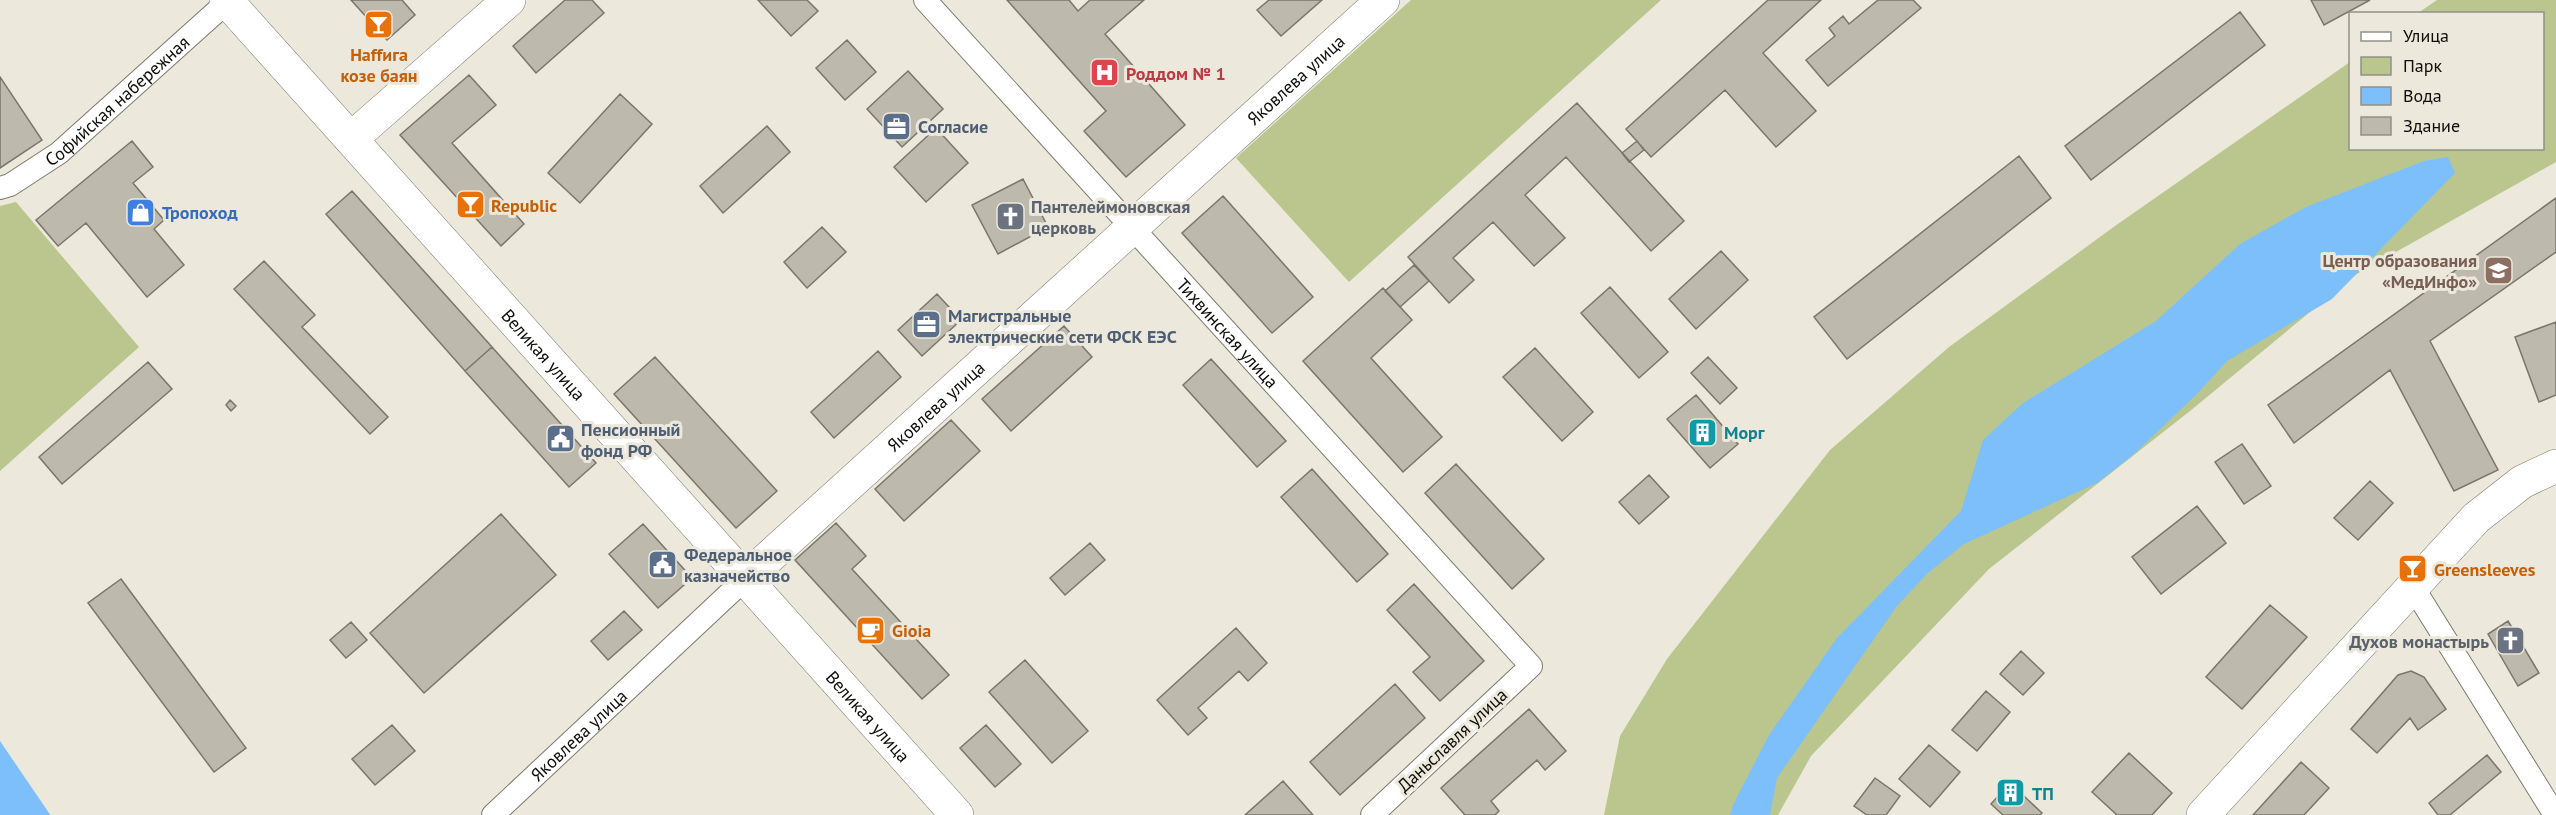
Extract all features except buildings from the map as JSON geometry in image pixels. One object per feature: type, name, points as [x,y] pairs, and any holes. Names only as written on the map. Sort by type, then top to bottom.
[{"type":"street","points":[[351,139],[509,0]]},
{"type":"street","name":"Тихвинская улица","points":[[925,0],[1531,666]]},
{"type":"street","name":"Яковлева улица","points":[[493,815],[746,578],[1383,0]]},
{"type":"street","name":"Великая улица","points":[[227,1],[957,815]]},
{"type":"street","name":"Софийская набережная","points":[[0,188],[59,153],[227,1]]},
{"type":"street","points":[[2203,815],[2476,519],[2522,482],[2556,466]]},
{"type":"street","points":[[2413,587],[2555,815]]},
{"type":"street","name":"Даньславля улица","points":[[1372,815],[1531,666]]},
{"type":"green space","points":[[1411,0],[1661,0],[1349,282],[1236,158]]},
{"type":"green space","points":[[2437,0],[2556,0],[2556,162],[2355,275],[2190,411],[1989,569],[1811,756],[1778,815],[1604,815],[1620,736],[1667,659],[1830,450],[1949,347],[2115,226],[2349,63],[2349,150],[2544,150],[2544,12],[2419,12]]},
{"type":"green space","points":[[16,202],[139,347],[0,471],[0,206]]},
{"type":"water","points":[[2448,157],[2455,173],[2332,299],[2227,361],[2197,394],[2133,455],[2097,483],[1964,544],[1928,573],[1897,606],[1777,778],[1770,815],[1730,815],[1769,735],[1837,638],[1961,511],[1983,440],[2023,403],[2156,321],[2240,244],[2306,207],[2424,161]]},
{"type":"water","points":[[0,741],[49,813],[50,815],[0,815]]},
{"type":"place","name":"Наffига козе баян","points":[[379,25]]},
{"type":"place","name":"Роддом № 1","points":[[1105,73]]},
{"type":"place","name":"Согласие","points":[[897,126]]},
{"type":"place","name":"Republic","points":[[470,205]]},
{"type":"place","name":"Тропоход","points":[[141,212]]},
{"type":"place","name":"Пантелеймоновская церковь","points":[[1010,216]]},
{"type":"place","name":"Центр образования «МедИнфо»","points":[[2498,270]]},
{"type":"place","name":"Магистральные электрические сети ФСК ЕЭС","points":[[927,325]]},
{"type":"place","name":"Морг","points":[[1703,432]]},
{"type":"place","name":"Пенсионный фонд РФ","points":[[560,439]]},
{"type":"place","name":"Федеральное казначейство","points":[[663,564]]},
{"type":"place","name":"Greensleeves","points":[[2413,569]]},
{"type":"place","name":"Gioia","points":[[871,630]]},
{"type":"place","name":"Духов монастырь","points":[[2510,641]]},
{"type":"place","name":"ТП","points":[[2011,793]]}]
